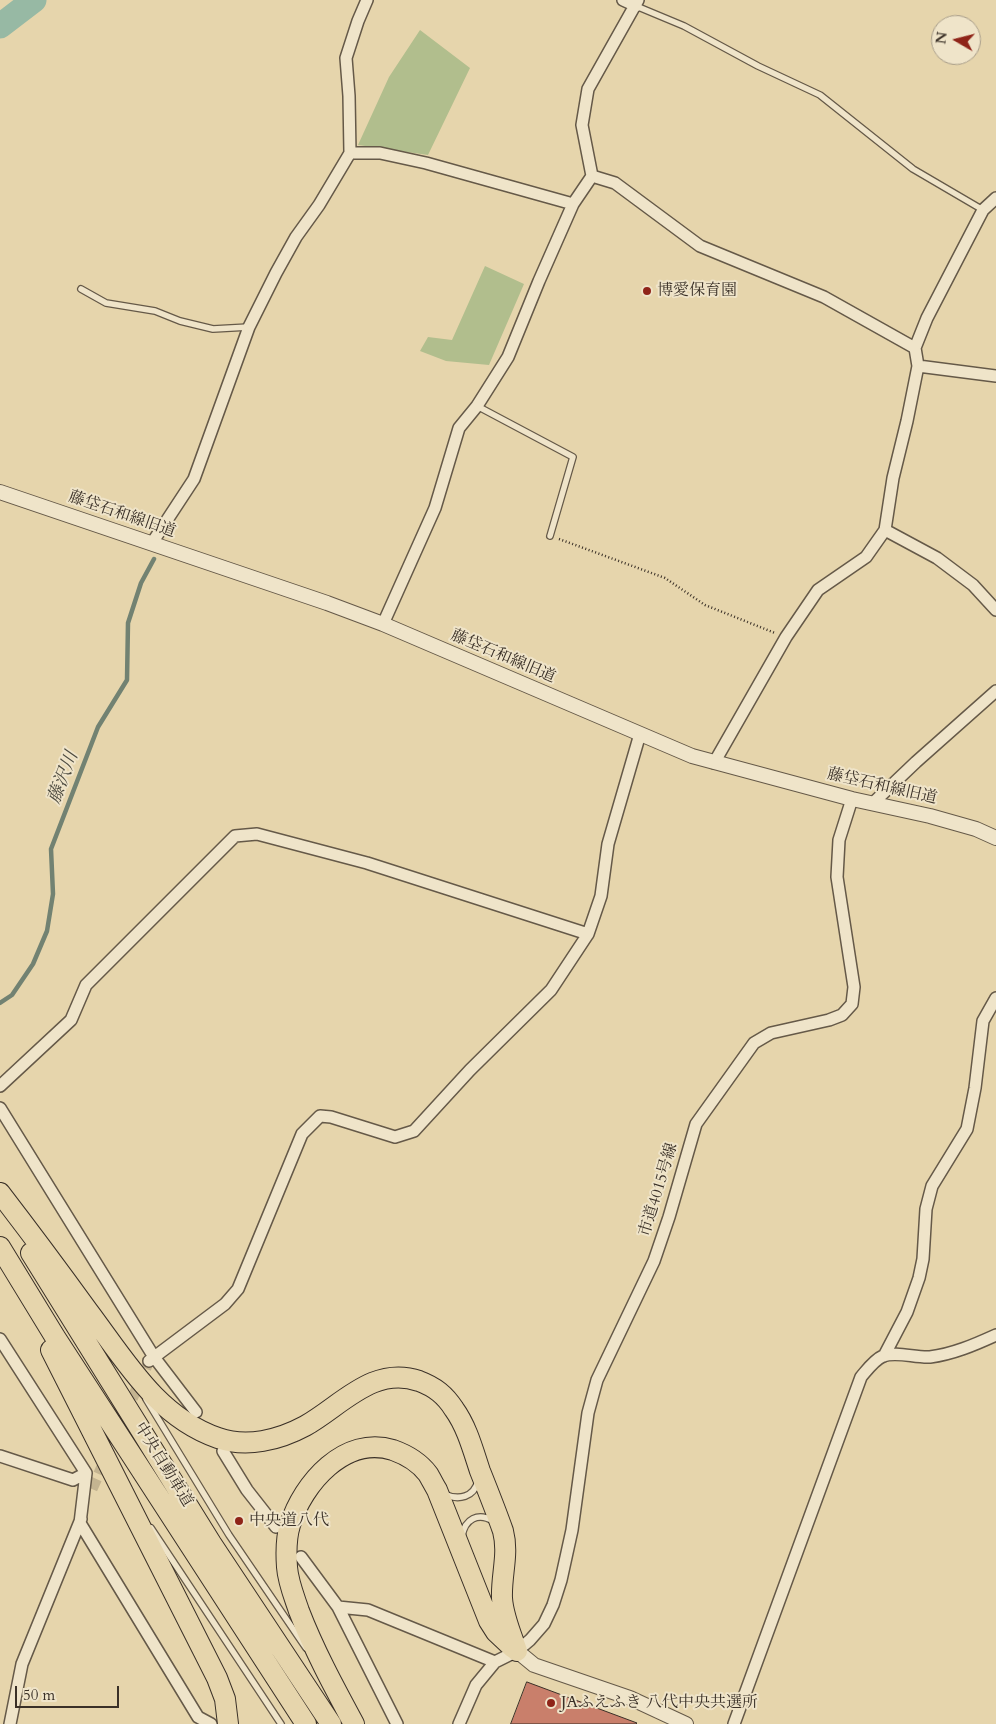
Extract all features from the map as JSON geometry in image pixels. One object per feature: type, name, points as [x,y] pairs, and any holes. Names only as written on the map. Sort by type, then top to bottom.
[{"type":"highway","points":[[0,1193],[145,1363],[157,1400],[196,1429],[220,1439],[243,1442],[263,1441],[284,1436],[306,1425],[356,1390],[375,1381],[393,1378],[411,1378],[429,1385],[444,1394],[465,1429],[503,1531],[506,1544],[502,1597],[505,1616],[517,1651]]},
{"type":"highway","name":"中央自動車道","points":[[0,1202],[211,1543],[331,1724]]},
{"type":"highway","name":"中央自動車道","points":[[0,1247],[60,1345],[306,1724]]},
{"type":"highway","points":[[0,1261],[48,1343],[217,1678],[225,1699],[228,1724]]},
{"type":"highway","points":[[354,1724],[310,1639],[291,1589],[287,1568],[289,1526],[301,1500],[316,1478],[328,1466],[342,1457],[356,1451],[372,1448],[388,1449],[403,1453],[428,1473],[461,1548],[489,1621],[496,1632],[517,1651]]},
{"type":"street","points":[[152,543],[194,479],[250,326],[296,237],[320,205],[350,153],[346,58],[367,0]]},
{"type":"street","points":[[383,624],[435,508],[459,428],[477,406],[508,357],[573,204],[592,176],[582,125],[588,89],[637,3],[623,0]]},
{"type":"street","points":[[350,153],[380,153],[426,163],[573,204]]},
{"type":"street","points":[[592,176],[615,183],[700,246],[824,297],[915,348]]},
{"type":"street","points":[[714,763],[786,637],[818,590],[866,557],[886,530],[893,478],[918,366],[915,348],[927,318],[983,210],[996,198]]},
{"type":"street","points":[[918,366],[996,376]]},
{"type":"street","name":"藤垈石和線旧道","points":[[0,492],[327,603],[383,624],[692,756],[852,799],[930,816],[976,829],[996,838]]},
{"type":"street","points":[[886,530],[937,558],[973,585],[996,610]]},
{"type":"street","points":[[873,803],[916,762],[996,692]]},
{"type":"street","points":[[145,1363],[225,1304],[238,1289],[302,1134],[320,1116],[395,1137],[414,1131],[470,1070],[551,990],[588,934],[601,896],[608,844],[640,734]]},
{"type":"street","name":"市道4015号線","points":[[495,1662],[517,1651],[530,1640],[544,1624],[553,1605],[561,1580],[572,1530],[588,1413],[597,1380],[654,1261],[696,1124],[754,1043],[771,1033],[829,1020],[842,1015],[852,1004],[854,987],[837,877],[839,840],[852,799]]},
{"type":"street","points":[[0,1086],[71,1020],[86,985],[236,836],[258,834],[368,863],[588,934]]},
{"type":"street","points":[[734,1724],[861,1377],[871,1365],[884,1356],[907,1312],[919,1278],[923,1259],[926,1209],[932,1186],[967,1130],[975,1088],[983,1021],[996,998]]},
{"type":"street","points":[[0,1108],[145,1363],[196,1412]]},
{"type":"street","points":[[884,1356],[932,1356],[958,1351],[996,1335]]},
{"type":"street","points":[[0,1339],[86,1473],[80,1523],[198,1720],[211,1724]]},
{"type":"street","points":[[223,1451],[247,1490],[276,1527]]},
{"type":"street","points":[[0,1456],[73,1480],[86,1473]]},
{"type":"street","points":[[10,1724],[22,1664],[92,1489]]},
{"type":"street","points":[[301,1557],[338,1607],[397,1724]]},
{"type":"street","points":[[338,1607],[368,1610],[495,1662],[476,1685],[459,1724]]},
{"type":"street","points":[[517,1651],[534,1664],[630,1698],[686,1724]]},
{"type":"lane","points":[[637,3],[758,66],[820,95],[913,169],[983,210]]},
{"type":"lane","points":[[81,289],[106,303],[155,311],[189,323],[214,328],[250,326]]},
{"type":"lane","points":[[477,406],[572,458],[550,536]]},
{"type":"lane","points":[[145,1363],[156,1418],[229,1535],[295,1635],[333,1684]]},
{"type":"lane","points":[[437,1490],[456,1498],[465,1497],[477,1486],[480,1471]]},
{"type":"lane","points":[[115,1479],[141,1514]]},
{"type":"lane","points":[[461,1548],[462,1533],[466,1524],[472,1519],[480,1517],[489,1519],[503,1531]]},
{"type":"lane","points":[[146,1520],[281,1724]]},
{"type":"path","points":[[550,536],[665,578],[705,605],[786,637]]},
{"type":"green space","points":[[420,30],[470,68],[428,155],[358,145],[389,77]]},
{"type":"green space","points":[[485,266],[524,284],[489,365],[446,361],[420,351],[428,337],[452,340]]},
{"type":"building","name":"JAふえふき 八代中央共選所","points":[[527,1682],[637,1723],[511,1724]]},
{"type":"waterway","points":[[0,26],[34,0]]},
{"type":"waterway","name":"藤沢川","points":[[0,1003],[12,995],[33,964],[47,931],[53,894],[51,849],[98,727],[127,680],[128,623],[141,583],[154,559]]},
{"type":"tunnel","points":[[92,1489],[149,1361]]},
{"type":"place","name":"博愛保育園","points":[[647,291]]},
{"type":"place","name":"中央道八代","points":[[239,1521]]},
{"type":"place","name":"JAふえふき 八代中央共選所","points":[[551,1703]]}]
